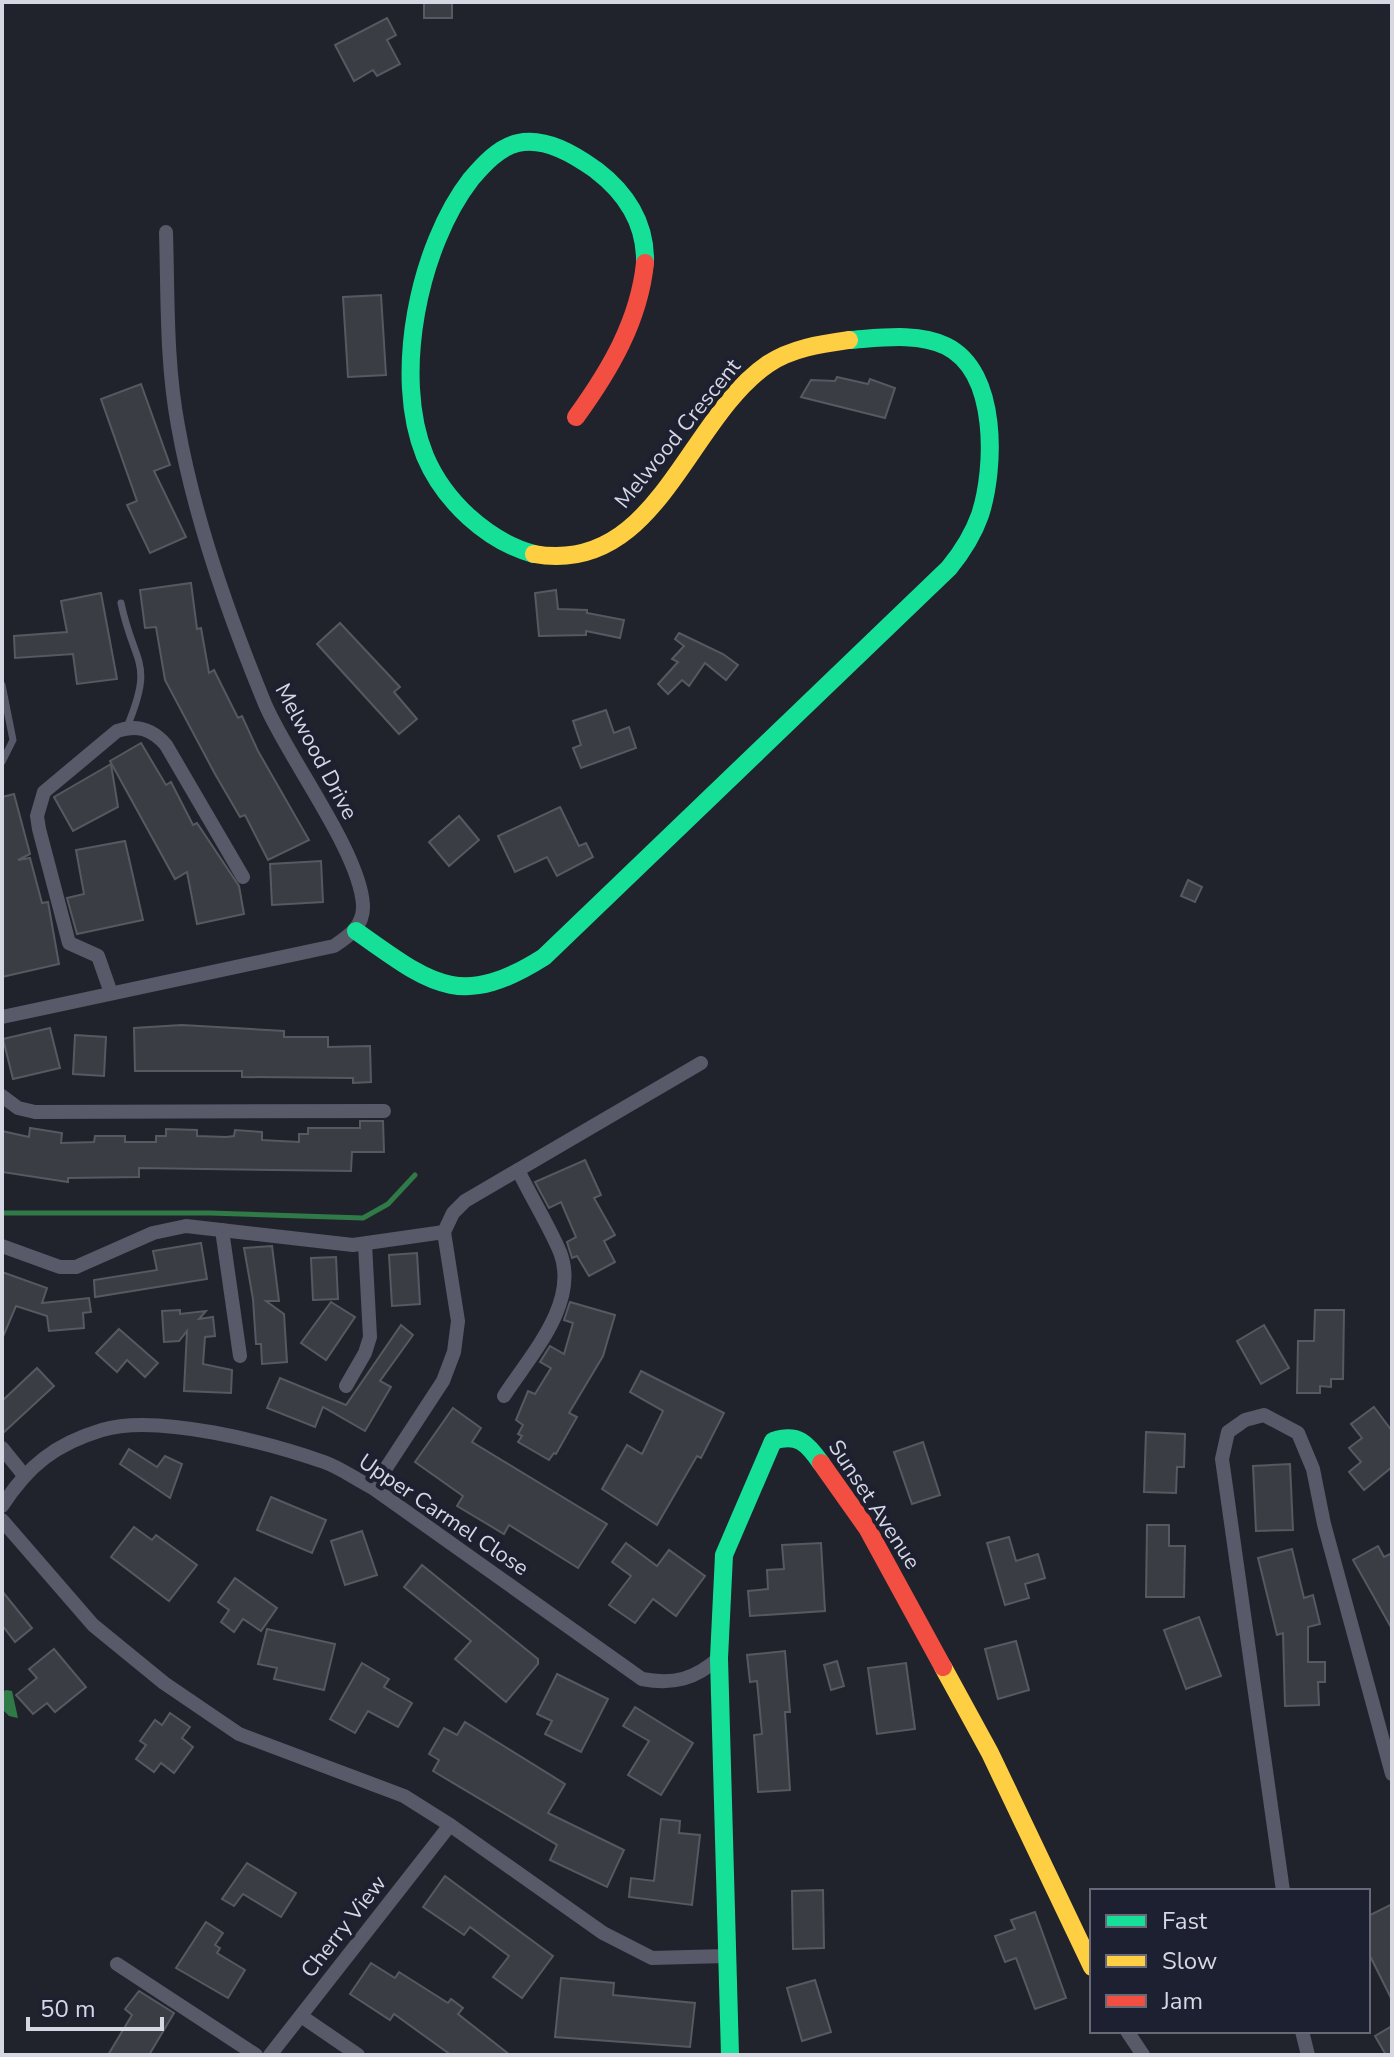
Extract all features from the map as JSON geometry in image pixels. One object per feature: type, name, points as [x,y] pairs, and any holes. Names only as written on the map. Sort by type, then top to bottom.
[{"type":"street","name":"Melwood Crescent","points":[[356,931],[431,983],[483,987],[519,975],[544,957],[949,568],[972,536],[984,499],[988,463],[986,400],[979,382],[961,355],[943,344],[903,339],[848,341],[799,349],[768,362],[743,384],[684,469],[631,529],[606,545],[574,557],[538,556],[506,546],[476,524],[448,495],[423,453],[414,407],[416,330],[428,259],[452,209],[475,175],[502,151],[520,142],[546,145],[572,154],[594,168],[630,205],[644,239],[643,286],[635,310],[610,366],[576,417]]},
{"type":"street","name":"Melwood Drive","points":[[166,232],[169,359],[178,426],[191,483],[241,646],[267,708],[358,880],[364,907],[356,931]]},
{"type":"street","points":[[111,993],[98,956],[69,943],[37,816],[44,792],[107,738],[127,727],[149,730],[166,745],[243,877]]},
{"type":"street","points":[[2,1017],[334,946],[356,931]]},
{"type":"street","points":[[373,1488],[443,1381],[454,1352],[458,1321],[444,1232],[453,1213],[465,1201],[701,1063]]},
{"type":"street","points":[[2,1096],[18,1108],[35,1112],[384,1111]]},
{"type":"street","points":[[504,1396],[554,1319],[563,1288],[561,1255],[518,1170]]},
{"type":"street","points":[[2,1246],[60,1267],[76,1267],[170,1229],[186,1226],[365,1244],[444,1232]]},
{"type":"street","points":[[222,1230],[240,1356]]},
{"type":"street","points":[[346,1386],[365,1353],[370,1337],[365,1244]]},
{"type":"street","points":[[1283,1889],[1222,1459],[1228,1432],[1245,1420],[1264,1415],[1298,1433],[1313,1469],[1324,1524],[1392,1774]]},
{"type":"street","name":"Upper Carmel Close","points":[[2,1506],[23,1474],[52,1451],[105,1429],[168,1426],[225,1436],[313,1459],[373,1488],[642,1679],[677,1681],[701,1674],[719,1658]]},
{"type":"street","name":"Sunset Avenue","points":[[730,2055],[719,1658],[724,1555],[773,1441],[788,1436],[806,1442],[867,1528],[990,1753],[1090,1963]]},
{"type":"street","points":[[2,1448],[23,1474]]},
{"type":"street","points":[[2,1520],[93,1625],[164,1683],[239,1734],[404,1796],[603,1933],[652,1958],[726,1956]]},
{"type":"street","name":"Cherry View","points":[[270,2055],[450,1825]]},
{"type":"street","points":[[117,1964],[256,2055]]},
{"type":"street","points":[[301,2016],[358,2055]]},
{"type":"street","points":[[1128,2033],[1143,2055]]},
{"type":"street","points":[[1302,2033],[1308,2055]]},
{"type":"lane","points":[[121,603],[127,633],[141,661],[143,677],[141,693],[127,727]]},
{"type":"lane","points":[[2,685],[13,740],[2,762]]},
{"type":"shaded area","points":[[12,1691],[18,1718],[9,1716],[2,1709],[2,1692]]},
{"type":"building","points":[[424,2],[452,2],[452,18],[424,18]]},
{"type":"building","points":[[387,18],[396,35],[387,40],[400,64],[377,76],[373,70],[354,81],[335,45]]},
{"type":"building","points":[[381,295],[386,375],[348,377],[343,297]]},
{"type":"building","points":[[837,377],[868,384],[870,379],[895,388],[885,418],[801,397],[811,380],[835,381]]},
{"type":"building","points":[[141,384],[170,465],[154,471],[186,537],[150,553],[127,505],[137,501],[101,399]]},
{"type":"building","points":[[191,583],[197,629],[201,628],[209,673],[214,670],[238,718],[242,716],[258,751],[309,840],[268,860],[245,815],[240,817],[215,774],[165,680],[156,627],[145,628],[140,590]]},
{"type":"building","points":[[556,590],[558,609],[587,610],[587,613],[624,620],[620,638],[586,631],[586,635],[539,636],[535,593]]},
{"type":"building","points":[[101,593],[117,679],[77,684],[73,654],[15,658],[14,636],[67,632],[61,601]]},
{"type":"building","points":[[340,623],[400,687],[394,692],[417,719],[399,734],[317,644]]},
{"type":"building","points":[[679,633],[723,654],[738,665],[726,680],[705,663],[689,686],[682,680],[668,694],[658,684],[678,662],[672,659],[684,646],[675,639]]},
{"type":"building","points":[[606,710],[614,733],[629,727],[636,748],[581,768],[573,748],[581,745],[573,721]]},
{"type":"building","points":[[141,743],[166,785],[171,782],[193,825],[197,823],[239,886],[244,914],[197,924],[187,872],[175,879],[110,761]]},
{"type":"building","points":[[111,764],[118,807],[73,831],[54,797]]},
{"type":"building","points":[[14,794],[30,854],[18,860],[30,858],[42,903],[48,902],[59,964],[2,977],[2,797]]},
{"type":"building","points":[[560,807],[579,846],[586,843],[593,857],[557,876],[547,857],[515,872],[498,836]]},
{"type":"building","points":[[459,816],[479,840],[449,866],[429,842]]},
{"type":"building","points":[[125,841],[143,920],[77,934],[67,898],[84,894],[76,850]]},
{"type":"building","points":[[321,861],[323,902],[272,905],[270,864]]},
{"type":"building","points":[[1188,880],[1202,887],[1195,902],[1181,896]]},
{"type":"building","points":[[182,1025],[284,1031],[284,1037],[328,1037],[328,1047],[370,1046],[371,1082],[353,1083],[353,1078],[242,1077],[242,1071],[135,1071],[134,1028]]},
{"type":"building","points":[[50,1028],[60,1068],[13,1079],[3,1039]]},
{"type":"building","points":[[75,1035],[106,1037],[104,1076],[73,1074]]},
{"type":"building","points":[[360,1121],[383,1121],[384,1152],[352,1152],[351,1171],[139,1168],[139,1177],[68,1178],[68,1182],[2,1172],[2,1131],[29,1137],[30,1128],[62,1133],[61,1143],[94,1142],[95,1136],[125,1136],[125,1142],[156,1142],[156,1136],[166,1136],[166,1129],[197,1130],[197,1136],[226,1137],[234,1136],[235,1130],[262,1132],[262,1140],[299,1142],[299,1134],[308,1134],[308,1128],[360,1128]]},
{"type":"building","points":[[585,1160],[601,1195],[594,1198],[615,1235],[604,1241],[615,1262],[589,1276],[577,1256],[572,1258],[567,1242],[576,1237],[561,1202],[549,1208],[535,1182]]},
{"type":"building","points":[[201,1243],[207,1279],[95,1297],[94,1280],[157,1270],[153,1251]]},
{"type":"building","points":[[272,1246],[279,1301],[266,1301],[284,1314],[287,1362],[262,1364],[261,1344],[256,1344],[253,1299],[244,1248]]},
{"type":"building","points":[[417,1253],[420,1304],[392,1306],[389,1255]]},
{"type":"building","points":[[336,1257],[338,1299],[313,1300],[311,1258]]},
{"type":"building","points":[[2,1272],[47,1288],[42,1303],[89,1298],[91,1312],[83,1313],[84,1328],[49,1331],[47,1316],[16,1306],[2,1339]]},
{"type":"building","points":[[331,1302],[355,1317],[326,1360],[301,1343]]},
{"type":"building","points":[[570,1302],[615,1315],[603,1356],[569,1413],[577,1417],[556,1454],[549,1460],[518,1442],[523,1425],[516,1420],[528,1391],[535,1394],[551,1368],[540,1362],[550,1346],[564,1354],[573,1323],[564,1320]]},
{"type":"building","points":[[180,1310],[180,1314],[206,1311],[199,1319],[213,1317],[215,1336],[205,1337],[203,1364],[232,1370],[231,1393],[184,1391],[187,1331],[179,1341],[164,1342],[162,1311]]},
{"type":"building","points":[[1315,1310],[1344,1310],[1343,1379],[1331,1379],[1331,1387],[1320,1386],[1320,1393],[1297,1393],[1298,1341],[1314,1341]]},
{"type":"building","points":[[401,1325],[413,1335],[380,1381],[391,1387],[365,1431],[323,1407],[315,1427],[267,1408],[280,1378],[346,1405]]},
{"type":"building","points":[[1264,1325],[1289,1368],[1261,1384],[1237,1341]]},
{"type":"building","points":[[119,1329],[158,1363],[145,1377],[127,1360],[117,1372],[96,1353]]},
{"type":"building","points":[[37,1368],[54,1386],[2,1434],[2,1401]]},
{"type":"building","points":[[641,1371],[724,1413],[701,1458],[697,1456],[657,1525],[602,1489],[627,1445],[642,1454],[663,1411],[630,1392]]},
{"type":"building","points":[[1374,1407],[1392,1431],[1392,1467],[1364,1490],[1349,1472],[1361,1462],[1349,1448],[1362,1438],[1351,1424]]},
{"type":"building","points":[[453,1408],[481,1428],[472,1442],[607,1524],[578,1568],[509,1525],[504,1534],[457,1506],[463,1496],[415,1462]]},
{"type":"building","points":[[1146,1432],[1185,1434],[1184,1467],[1177,1467],[1176,1493],[1144,1492]]},
{"type":"building","points":[[923,1442],[940,1495],[912,1504],[894,1452]]},
{"type":"building","points":[[129,1449],[157,1467],[165,1456],[182,1464],[170,1498],[120,1464]]},
{"type":"building","points":[[1290,1464],[1293,1530],[1256,1531],[1253,1466]]},
{"type":"building","points":[[271,1497],[326,1520],[312,1553],[257,1530]]},
{"type":"building","points":[[1147,1525],[1169,1525],[1169,1546],[1185,1546],[1184,1597],[1146,1597]]},
{"type":"building","points":[[134,1527],[152,1540],[156,1535],[197,1565],[169,1601],[111,1557]]},
{"type":"building","points":[[362,1531],[377,1575],[345,1585],[331,1541]]},
{"type":"building","points":[[1009,1537],[1016,1561],[1038,1554],[1045,1578],[1025,1584],[1029,1598],[1005,1605],[987,1543]]},
{"type":"building","points":[[626,1543],[657,1566],[669,1550],[705,1576],[676,1616],[653,1599],[635,1623],[609,1605],[631,1576],[612,1562]]},
{"type":"building","points":[[821,1543],[825,1611],[750,1616],[748,1591],[768,1589],[767,1570],[784,1569],[782,1545]]},
{"type":"building","points":[[1378,1546],[1384,1557],[1392,1553],[1392,1629],[1353,1560]]},
{"type":"building","points":[[1292,1549],[1304,1598],[1313,1595],[1320,1624],[1308,1627],[1308,1662],[1325,1662],[1325,1682],[1318,1682],[1319,1705],[1285,1706],[1283,1633],[1277,1635],[1258,1558]]},
{"type":"building","points":[[422,1565],[538,1659],[538,1664],[506,1702],[455,1659],[471,1641],[404,1587]]},
{"type":"building","points":[[235,1578],[277,1608],[261,1631],[243,1619],[234,1632],[221,1622],[229,1610],[218,1602]]},
{"type":"building","points":[[2,1591],[32,1628],[15,1642],[2,1625]]},
{"type":"building","points":[[1199,1617],[1221,1676],[1186,1689],[1164,1630]]},
{"type":"building","points":[[267,1629],[335,1644],[324,1690],[274,1679],[277,1668],[258,1664]]},
{"type":"building","points":[[1016,1641],[1029,1690],[998,1699],[985,1649]]},
{"type":"building","points":[[54,1649],[86,1687],[55,1712],[47,1703],[33,1714],[16,1695],[37,1678],[29,1669]]},
{"type":"building","points":[[785,1651],[790,1712],[785,1712],[790,1790],[758,1792],[754,1735],[762,1734],[757,1681],[750,1682],[747,1655]]},
{"type":"building","points":[[837,1661],[844,1686],[831,1690],[824,1665]]},
{"type":"building","points":[[362,1663],[389,1679],[384,1687],[412,1703],[398,1727],[368,1711],[355,1733],[330,1719]]},
{"type":"building","points":[[906,1663],[915,1729],[877,1734],[868,1668]]},
{"type":"building","points":[[557,1674],[608,1699],[581,1752],[545,1734],[552,1721],[537,1714]]},
{"type":"building","points":[[635,1707],[693,1743],[661,1795],[628,1775],[649,1741],[623,1726]]},
{"type":"building","points":[[170,1713],[190,1727],[182,1738],[193,1747],[174,1773],[161,1763],[154,1772],[136,1759],[146,1745],[140,1741],[155,1720],[162,1725]]},
{"type":"building","points":[[465,1722],[565,1784],[548,1813],[624,1850],[607,1887],[550,1860],[557,1845],[433,1771],[439,1760],[429,1754],[444,1728],[457,1735]]},
{"type":"building","points":[[661,1819],[680,1821],[679,1833],[700,1835],[692,1905],[629,1897],[631,1878],[654,1881]]},
{"type":"building","points":[[247,1863],[296,1893],[281,1917],[243,1894],[234,1906],[222,1899]]},
{"type":"building","points":[[445,1876],[553,1956],[522,1998],[493,1977],[509,1956],[470,1927],[464,1935],[423,1907]]},
{"type":"building","points":[[823,1890],[824,1948],[793,1949],[792,1891]]},
{"type":"building","points":[[1392,1904],[1392,2000],[1370,1956],[1370,1915]]},
{"type":"building","points":[[1035,1912],[1066,1998],[1035,2009],[1016,1958],[1005,1962],[995,1936],[1015,1929],[1011,1920]]},
{"type":"building","points":[[206,1922],[223,1933],[215,1945],[220,1948],[217,1953],[245,1970],[228,1998],[176,1968]]},
{"type":"building","points":[[371,1963],[395,1978],[399,1972],[448,2003],[451,1999],[463,2008],[458,2014],[510,2055],[451,2055],[394,2014],[390,2020],[350,1994]]},
{"type":"building","points":[[561,1978],[614,1983],[613,1995],[695,2003],[690,2047],[555,2037]]},
{"type":"building","points":[[815,1980],[831,2032],[802,2041],[787,1988]]},
{"type":"building","points":[[139,1991],[174,2013],[149,2055],[108,2055],[132,2015],[125,2009]]},
{"type":"building","points":[[1392,2026],[1392,2055],[1386,2055],[1375,2036]]},
{"type":"waterway","points":[[2,1213],[210,1213],[363,1218],[388,1204],[415,1175]]},
{"type":"traffic: fast","points":[[534,554],[500,540],[455,503],[433,473],[415,424],[411,351],[416,313],[437,239],[471,179],[486,163],[511,145],[539,143],[560,149],[596,170],[625,199],[638,222],[645,263]]},
{"type":"traffic: fast","points":[[356,931],[405,965],[446,984],[467,986],[489,983],[515,974],[544,957],[949,568],[967,543],[985,496],[990,448],[984,399],[976,377],[963,359],[935,342],[898,337],[849,340]]},
{"type":"traffic: fast","points":[[730,2055],[719,1658],[724,1555],[773,1441],[795,1439],[811,1450],[821,1463]]},
{"type":"traffic: slow","points":[[534,554],[576,554],[611,541],[640,518],[739,389],[768,364],[797,350],[849,340]]},
{"type":"traffic: slow","points":[[943,1667],[990,1753],[1090,1963]]},
{"type":"traffic: jam","points":[[576,417],[621,344],[636,305],[645,263]]},
{"type":"traffic: jam","points":[[821,1463],[867,1528],[943,1667]]}]
